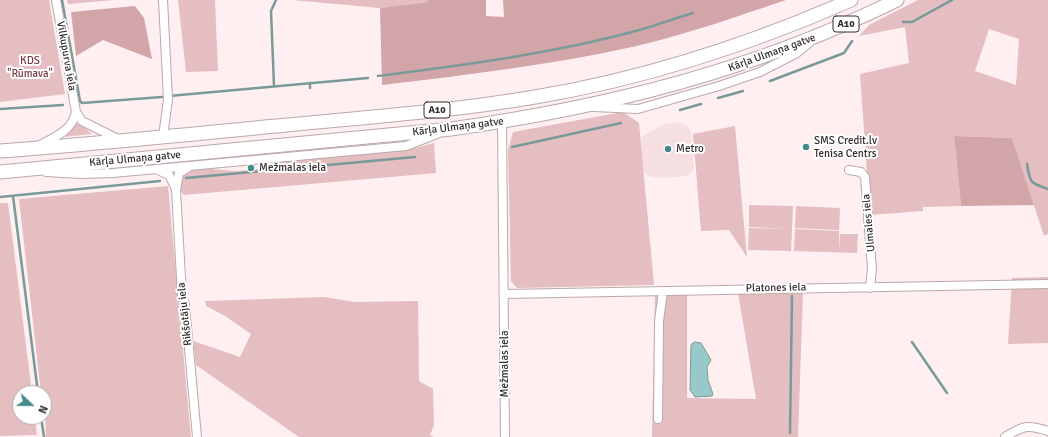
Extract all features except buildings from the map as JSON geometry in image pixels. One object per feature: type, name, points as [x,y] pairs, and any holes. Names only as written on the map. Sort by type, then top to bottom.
[{"type":"highway","name":"Kārļa Ulmaņa gatve","points":[[0,151],[429,111],[536,97],[646,72],[704,56],[764,36],[851,0]]},
{"type":"highway","name":"Kārļa Ulmaņa gatve","points":[[0,172],[451,129],[502,122],[587,106],[716,73],[817,37],[897,0]]},
{"type":"street","name":"Vilkupurva iela","points":[[56,0],[76,112]]},
{"type":"street","points":[[163,0],[168,99],[163,137]]},
{"type":"street","points":[[76,112],[82,121],[93,128],[120,140]]},
{"type":"street","points":[[33,148],[66,131],[74,121],[76,112]]},
{"type":"street","name":"Mežmalas iela","points":[[502,122],[505,294],[505,437]]},
{"type":"street","points":[[20,170],[81,174],[154,169],[406,146],[451,129]]},
{"type":"street","points":[[176,190],[179,173],[185,168],[194,165]]},
{"type":"street","points":[[154,169],[163,171],[169,175],[176,190]]},
{"type":"street","name":"Ulmales iela","points":[[849,170],[861,172],[865,177],[872,268],[870,288]]},
{"type":"street","name":"Rikšotāju iela","points":[[176,190],[182,294],[185,305],[197,437]]},
{"type":"street","name":"Platones iela","points":[[505,294],[808,287],[870,288],[1048,284]]},
{"type":"street","points":[[658,419],[659,321],[663,291]]},
{"type":"street","points":[[1005,437],[1020,427],[1027,426],[1048,431]]},
{"type":"shaded area","points":[[428,0],[486,0],[486,16],[504,17],[503,0],[786,0],[691,31],[632,47],[539,64],[382,85],[380,8],[428,2]]},
{"type":"shaded area","points":[[135,6],[144,18],[152,59],[103,40],[76,56],[71,12]]},
{"type":"shaded area","points":[[679,122],[688,127],[691,133],[694,168],[688,176],[661,178],[649,176],[643,171],[640,141],[642,137],[664,124]]},
{"type":"shaded area","points":[[954,136],[1012,138],[1034,205],[961,206]]},
{"type":"green space","name":"KDS \"Rūmava\"","points":[[0,0],[49,0],[65,94],[0,102]]},
{"type":"green space","points":[[67,0],[114,0],[68,4]]},
{"type":"green space","points":[[178,0],[215,0],[218,71],[186,72]]},
{"type":"green space","points":[[292,0],[428,0],[428,2],[380,8]]},
{"type":"green space","points":[[918,0],[1048,0],[1048,234],[1044,236],[1012,138],[954,136],[961,206],[923,207],[923,211],[870,215],[860,74],[909,63],[905,27],[859,36],[869,25]],"holes":[[[989,29],[1019,39],[1016,85],[975,71]]]},
{"type":"green space","points":[[623,112],[639,123],[654,285],[517,288],[511,281],[508,150],[513,132]]},
{"type":"green space","points":[[80,123],[92,134],[64,137],[77,124]]},
{"type":"green space","points":[[735,126],[747,257],[729,230],[701,231],[693,134]]},
{"type":"green space","points":[[434,143],[436,173],[184,195],[180,191],[181,175],[193,170],[248,170],[264,168],[286,160],[408,150]]},
{"type":"green space","points":[[168,186],[191,437],[46,437],[45,425],[52,425],[52,385],[40,385],[19,199]]},
{"type":"green space","points":[[0,203],[8,203],[31,385],[12,385],[12,425],[36,425],[37,435],[0,436]]},
{"type":"green space","points":[[749,205],[793,206],[791,251],[748,250],[749,228],[788,229],[749,227]]},
{"type":"green space","points":[[796,206],[840,208],[839,230],[795,228]]},
{"type":"green space","points":[[795,229],[839,231],[839,251],[840,234],[858,234],[857,253],[794,251]]},
{"type":"green space","points":[[1048,277],[1048,343],[1008,344],[1012,278]]},
{"type":"green space","points":[[738,293],[803,293],[798,437],[652,437],[655,295],[687,295],[687,398],[756,399]]},
{"type":"green space","points":[[324,297],[355,302],[418,301],[419,381],[433,389],[434,425],[430,435],[434,437],[299,437],[196,365],[193,341],[240,357],[251,334],[225,316],[206,306],[205,301]]},
{"type":"water","points":[[695,342],[701,343],[711,360],[707,367],[708,380],[713,394],[712,396],[695,397],[690,390],[691,345]]},
{"type":"waterway","points":[[62,0],[80,101],[82,103],[162,97]]},
{"type":"waterway","points":[[274,86],[271,11],[276,0]]},
{"type":"waterway","points":[[903,22],[912,22],[952,0]]},
{"type":"waterway","points":[[378,76],[474,63],[569,47],[640,30],[693,13]]},
{"type":"waterway","points":[[770,81],[844,53],[852,41]]},
{"type":"waterway","points":[[169,96],[368,78]]},
{"type":"waterway","points":[[310,83],[310,88]]},
{"type":"waterway","points":[[718,98],[743,91]]},
{"type":"waterway","points":[[680,110],[701,104]]},
{"type":"waterway","points":[[0,109],[63,105]]},
{"type":"waterway","points":[[512,147],[621,123]]},
{"type":"waterway","points":[[186,178],[415,157]]},
{"type":"waterway","points":[[1027,164],[1030,179],[1034,183],[1048,189]]},
{"type":"waterway","points":[[0,197],[160,181]]},
{"type":"waterway","points":[[13,196],[37,385]]},
{"type":"waterway","points":[[790,433],[792,296]]},
{"type":"waterway","points":[[912,342],[947,393]]},
{"type":"waterway","points":[[42,425],[44,437]]},
{"type":"place","name":"SMS Credit.lv Tenisa Centrs","points":[[806,147]]},
{"type":"place","name":"Metro","points":[[668,149]]},
{"type":"place","name":"Mežmalas iela","points":[[251,168]]}]
